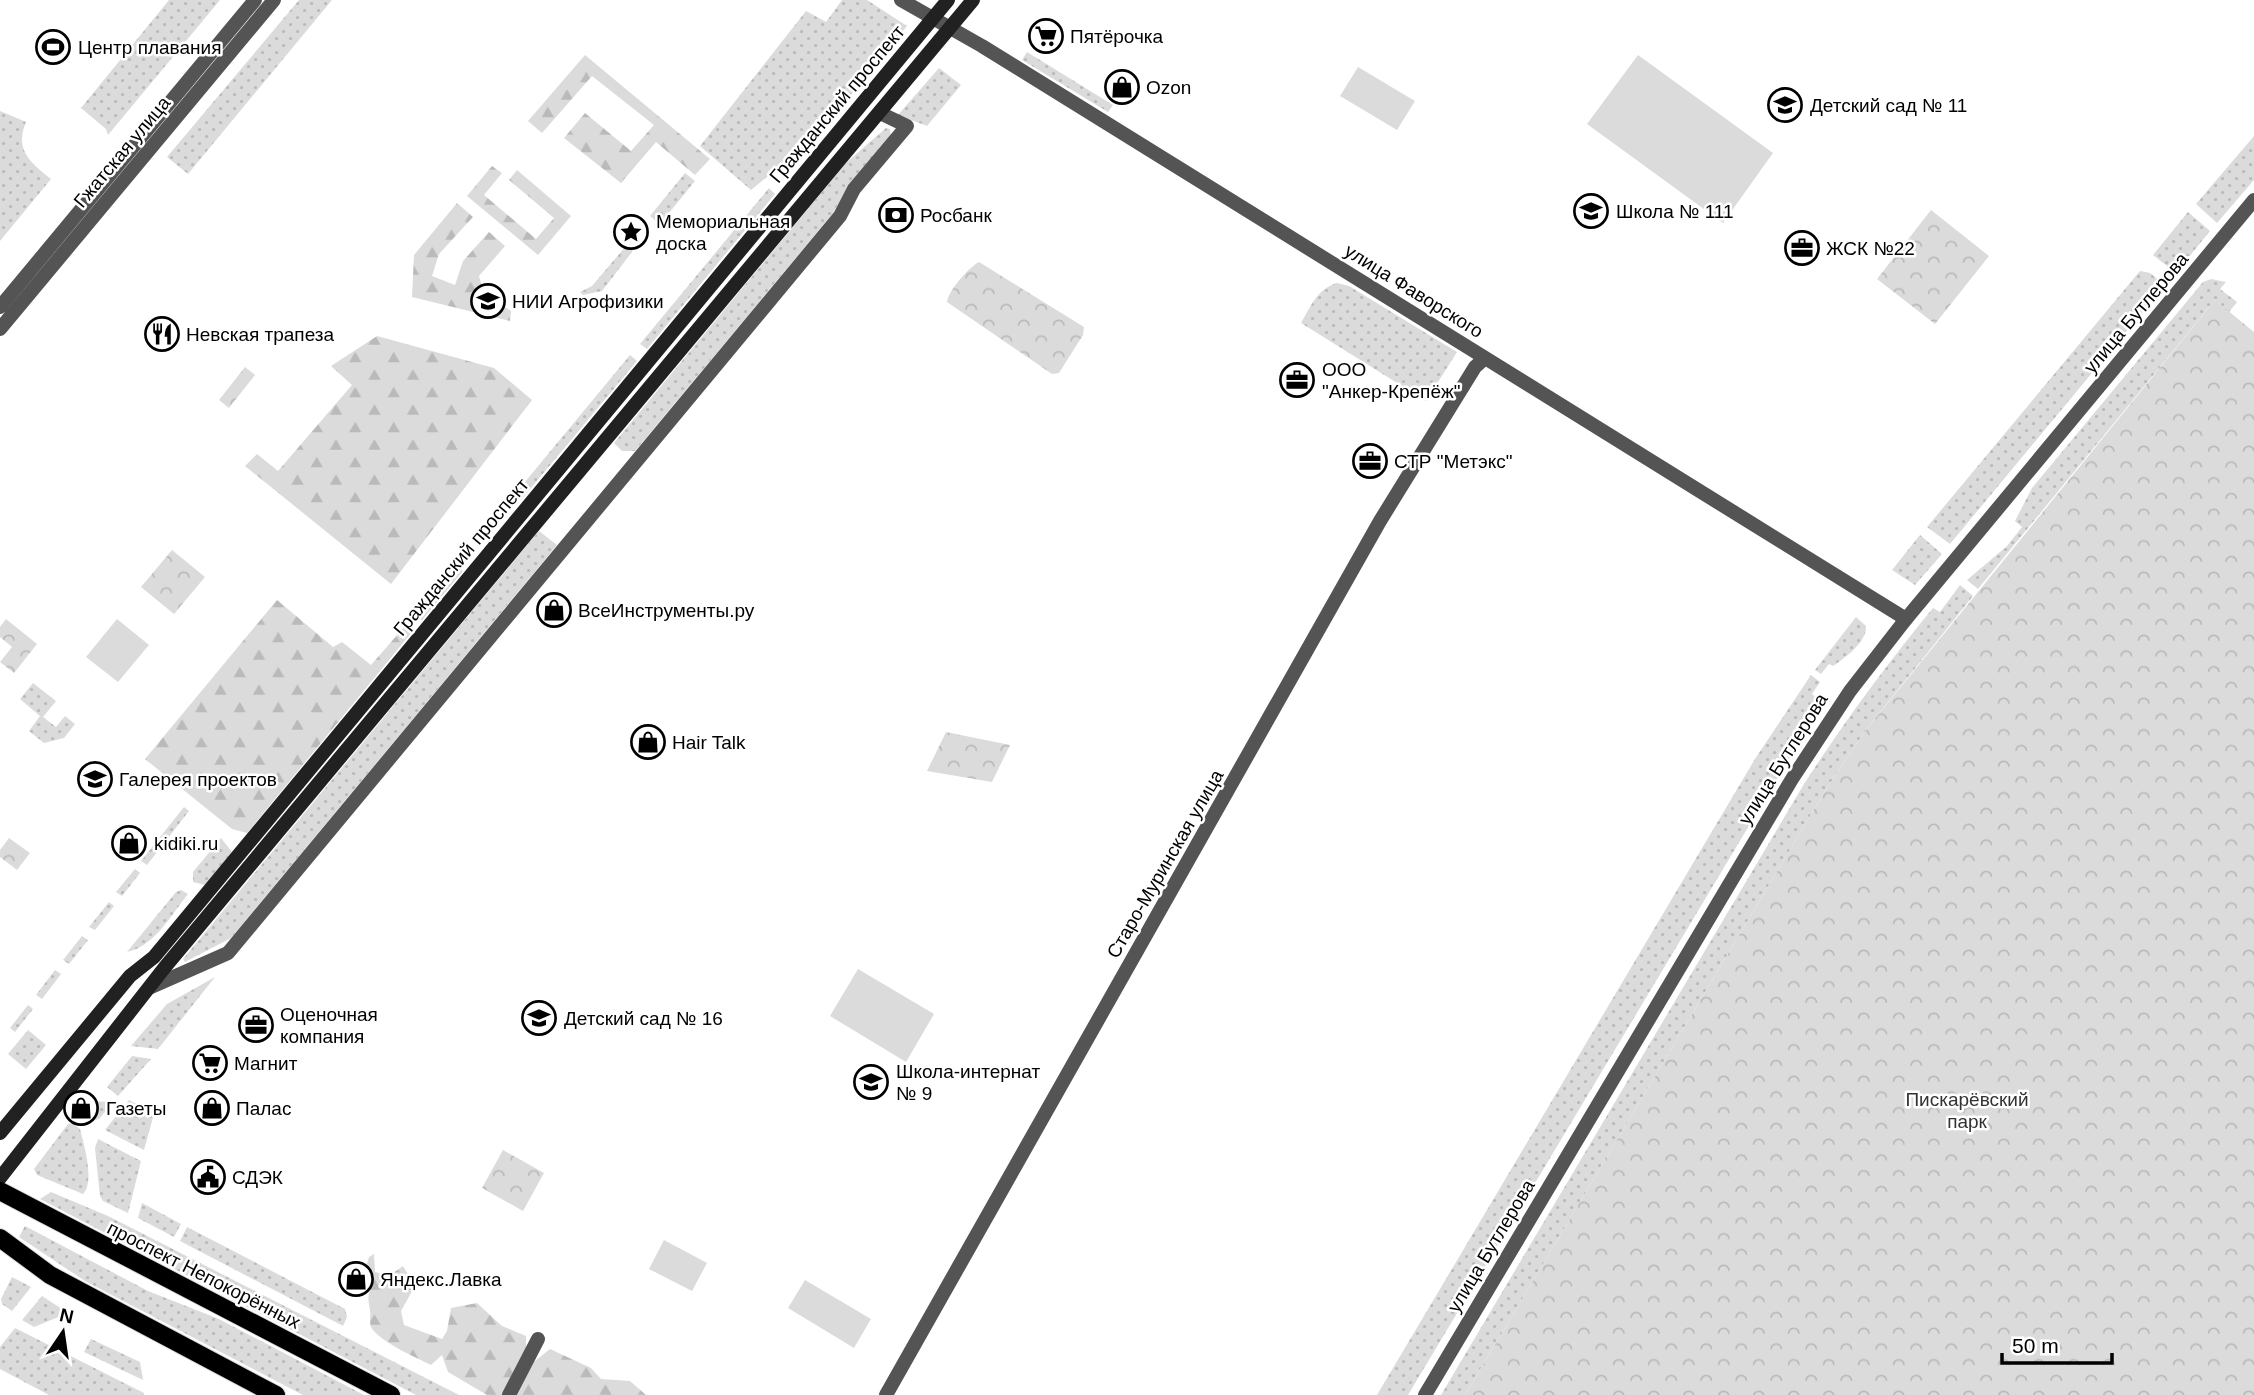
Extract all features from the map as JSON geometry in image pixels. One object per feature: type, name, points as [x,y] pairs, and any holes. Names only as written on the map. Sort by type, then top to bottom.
[{"type":"main road","name":"Гражданский проспект","points":[[0,1133],[130,976],[154,957],[947,0]]},
{"type":"main road","name":"Гражданский проспект","points":[[0,1178],[165,967],[973,0]]},
{"type":"main road","name":"проспект Непокорённых","points":[[0,1191],[391,1395]]},
{"type":"main road","points":[[0,1238],[50,1275],[276,1395]]},
{"type":"street","name":"Гжатская улица","points":[[0,307],[255,0]]},
{"type":"street","name":"Гжатская улица","points":[[0,329],[274,0]]},
{"type":"street","name":"улица Фаворского","points":[[901,0],[1906,619]]},
{"type":"street","name":"Гражданский проспект","points":[[151,987],[228,953],[840,216],[854,189],[907,126],[880,113]]},
{"type":"street","name":"улица Бутлерова","points":[[1425,1395],[1792,779],[1850,691],[1906,619],[2254,200]]},
{"type":"street","name":"Старо-Муринская улица","points":[[886,1395],[1380,521],[1475,367],[1485,358]]},
{"type":"street","points":[[509,1395],[538,1339]]},
{"type":"green space","points":[[169,0],[220,0],[108,135],[106,129],[81,108]]},
{"type":"green space","points":[[299,0],[332,0],[188,174],[167,157]]},
{"type":"green space","points":[[842,0],[867,0],[907,26],[787,173],[779,167],[751,190],[700,146],[806,11],[826,22]]},
{"type":"green space","points":[[1027,52],[1113,105],[1108,112],[1022,60]]},
{"type":"green space","points":[[585,55],[710,159],[695,175],[656,142],[621,183],[564,138],[585,113],[631,151],[654,125],[592,76],[542,133],[528,121]]},
{"type":"green space","points":[[1638,55],[1773,153],[1723,223],[1587,124]]},
{"type":"green space","points":[[1358,67],[1415,101],[1397,130],[1340,96]]},
{"type":"green space","points":[[939,68],[961,85],[927,126],[898,115]]},
{"type":"green space","points":[[0,111],[26,122],[22,140],[26,155],[51,179],[0,241]]},
{"type":"green space","points":[[886,128],[890,129],[891,136],[846,190],[833,213],[635,451],[622,451],[614,443],[847,162]]},
{"type":"green space","points":[[2254,136],[2254,180],[2217,223],[2196,204]]},
{"type":"green space","points":[[492,166],[502,173],[484,195],[536,239],[554,218],[509,180],[517,170],[571,216],[538,255],[467,196]]},
{"type":"green space","points":[[685,173],[695,181],[660,224],[650,216]]},
{"type":"green space","points":[[769,188],[775,194],[647,349],[640,344]]},
{"type":"green space","points":[[457,203],[473,217],[439,254],[432,276],[455,285],[463,261],[489,232],[505,246],[479,276],[484,294],[511,311],[510,321],[412,297],[414,255]]},
{"type":"green space","points":[[1931,210],[1989,256],[1935,324],[1877,279]]},
{"type":"green space","points":[[2188,212],[2210,231],[2176,273],[2153,255]]},
{"type":"green space","points":[[626,246],[633,249],[632,252],[602,291],[583,295],[580,292],[592,286]]},
{"type":"green space","points":[[979,262],[1084,327],[1083,335],[1059,373],[1052,374],[947,302],[960,280]]},
{"type":"green space","points":[[2140,271],[2150,273],[2165,285],[1950,544],[1927,527]]},
{"type":"green space","points":[[2211,279],[2226,282],[2220,289],[2237,302],[2229,312],[2215,300],[1978,589],[1967,580],[2007,546],[2022,527],[2015,521],[2032,488],[2203,282]]},
{"type":"green space","points":[[1337,283],[1349,286],[1457,352],[1426,401],[1301,323],[1319,294]]},
{"type":"green space","name":"Пискарёвский парк","points":[[2215,300],[2254,332],[2254,1395],[1465,1395],[1825,791],[1865,731]]},
{"type":"green space","points":[[377,336],[494,368],[532,400],[391,584],[245,466],[257,454],[278,471],[352,385],[331,366]]},
{"type":"green space","points":[[630,355],[637,361],[521,500],[515,494]]},
{"type":"green space","points":[[245,367],[255,375],[229,408],[219,400]]},
{"type":"green space","points":[[539,531],[557,545],[231,938],[185,962],[183,959]]},
{"type":"green space","points":[[1920,535],[1942,554],[1915,585],[1892,570]]},
{"type":"green space","points":[[172,550],[205,577],[174,614],[141,587]]},
{"type":"green space","points":[[455,566],[463,571],[422,620],[412,616]]},
{"type":"green space","points":[[1960,585],[1973,596],[1865,731],[1825,791],[1465,1395],[1441,1395],[1804,784],[1899,650],[1933,608],[1940,612]]},
{"type":"green space","points":[[277,600],[333,647],[342,642],[371,665],[405,626],[412,632],[247,833],[232,829],[145,759]]},
{"type":"green space","points":[[1856,617],[1866,626],[1859,644],[1833,666],[1829,664],[1821,674],[1815,670]]},
{"type":"green space","points":[[6,619],[37,644],[14,673],[0,662],[12,647],[0,637],[0,627]]},
{"type":"green space","points":[[117,619],[149,645],[118,682],[86,657]]},
{"type":"green space","points":[[1811,675],[1820,682],[1812,694],[1818,699],[1807,729],[1408,1395],[1377,1395],[1755,759]]},
{"type":"green space","points":[[33,683],[56,701],[43,717],[56,727],[65,716],[75,724],[64,738],[44,743],[29,731],[40,716],[20,699]]},
{"type":"green space","points":[[946,732],[1010,745],[992,782],[927,771]]},
{"type":"green space","points":[[184,807],[189,811],[147,865],[141,861]]},
{"type":"green space","points":[[9,838],[30,853],[17,870],[0,857],[0,850]]},
{"type":"green space","points":[[221,838],[232,852],[205,885],[193,882],[193,872]]},
{"type":"green space","points":[[135,869],[140,873],[122,896],[116,892]]},
{"type":"green space","points":[[181,890],[188,894],[162,929],[137,949],[127,952],[176,892]]},
{"type":"green space","points":[[109,902],[114,906],[95,930],[89,927]]},
{"type":"green space","points":[[82,936],[88,940],[69,964],[63,960]]},
{"type":"green space","points":[[858,969],[934,1014],[906,1062],[830,1016]]},
{"type":"green space","points":[[55,970],[61,974],[42,999],[36,995]]},
{"type":"green space","points":[[215,977],[158,1049],[131,1046],[167,1004]]},
{"type":"green space","points":[[28,1005],[33,1009],[15,1032],[10,1028]]},
{"type":"green space","points":[[28,1030],[46,1045],[26,1069],[8,1054]]},
{"type":"green space","points":[[132,1056],[151,1059],[118,1096],[107,1087]]},
{"type":"green space","points":[[129,1100],[154,1114],[144,1150],[105,1130]]},
{"type":"green space","points":[[84,1101],[113,1102],[99,1119],[89,1122]]},
{"type":"green space","points":[[72,1123],[80,1129],[88,1163],[88,1181],[83,1194],[37,1175],[34,1169],[68,1124]]},
{"type":"green space","points":[[98,1139],[141,1161],[128,1213],[103,1201],[100,1196],[95,1148]]},
{"type":"green space","points":[[503,1150],[544,1173],[523,1211],[482,1188]]},
{"type":"green space","points":[[51,1192],[108,1216],[459,1395],[416,1395],[40,1199]]},
{"type":"green space","points":[[142,1203],[181,1224],[174,1237],[138,1218]]},
{"type":"green space","points":[[25,1226],[148,1291],[219,1319],[364,1395],[303,1395],[85,1281],[19,1237]]},
{"type":"green space","points":[[187,1227],[345,1309],[347,1317],[343,1326],[180,1241]]},
{"type":"green space","points":[[664,1240],[707,1263],[692,1291],[649,1269]]},
{"type":"green space","points":[[374,1254],[375,1272],[389,1276],[403,1266],[415,1286],[401,1311],[404,1325],[442,1339],[447,1331],[451,1308],[477,1303],[502,1326],[526,1336],[526,1360],[535,1361],[550,1349],[591,1368],[601,1379],[630,1381],[646,1395],[487,1395],[448,1372],[442,1355],[431,1365],[398,1349],[381,1338],[371,1327],[368,1298],[370,1290],[363,1276],[369,1257]]},
{"type":"green space","points":[[12,1277],[31,1287],[12,1311],[2,1304],[1,1299]]},
{"type":"green space","points":[[805,1280],[871,1319],[854,1348],[788,1308]]},
{"type":"green space","points":[[42,1296],[68,1313],[34,1327],[22,1320]]},
{"type":"green space","points":[[15,1328],[144,1395],[49,1395],[0,1369],[0,1347]]},
{"type":"green space","points":[[91,1339],[140,1362],[143,1380],[84,1352]]},
{"type":"place","name":"Пятёрочка","points":[[1046,36]]},
{"type":"place","name":"Центр плавания","points":[[53,47]]},
{"type":"place","name":"Ozon","points":[[1122,87]]},
{"type":"place","name":"Детский сад № 11","points":[[1785,105]]},
{"type":"place","name":"Школа № 111","points":[[1591,211]]},
{"type":"place","name":"Росбанк","points":[[896,215]]},
{"type":"place","name":"Мемориальная доска","points":[[631,232]]},
{"type":"place","name":"ЖСК №22","points":[[1802,248]]},
{"type":"place","name":"НИИ Агрофизики","points":[[488,301]]},
{"type":"place","name":"Невская трапеза","points":[[162,334]]},
{"type":"place","name":"ООО \"Анкер-Крепёж\"","points":[[1297,380]]},
{"type":"place","name":"СТР \"Метэкс\"","points":[[1370,461]]},
{"type":"place","name":"ВсеИнструменты.ру","points":[[554,610]]},
{"type":"place","name":"Hair Talk","points":[[648,742]]},
{"type":"place","name":"Галерея проектов","points":[[95,779]]},
{"type":"place","name":"kidiki.ru","points":[[129,843]]},
{"type":"place","name":"Детский сад № 16","points":[[539,1018]]},
{"type":"place","name":"Оценочная компания","points":[[256,1025]]},
{"type":"place","name":"Магнит","points":[[210,1063]]},
{"type":"place","name":"Школа-интернат № 9","points":[[871,1082]]},
{"type":"place","name":"Газеты","points":[[81,1108]]},
{"type":"place","name":"Палас","points":[[212,1108]]},
{"type":"place","name":"СДЭК","points":[[208,1177]]},
{"type":"place","name":"Яндекс.Лавка","points":[[356,1279]]}]
